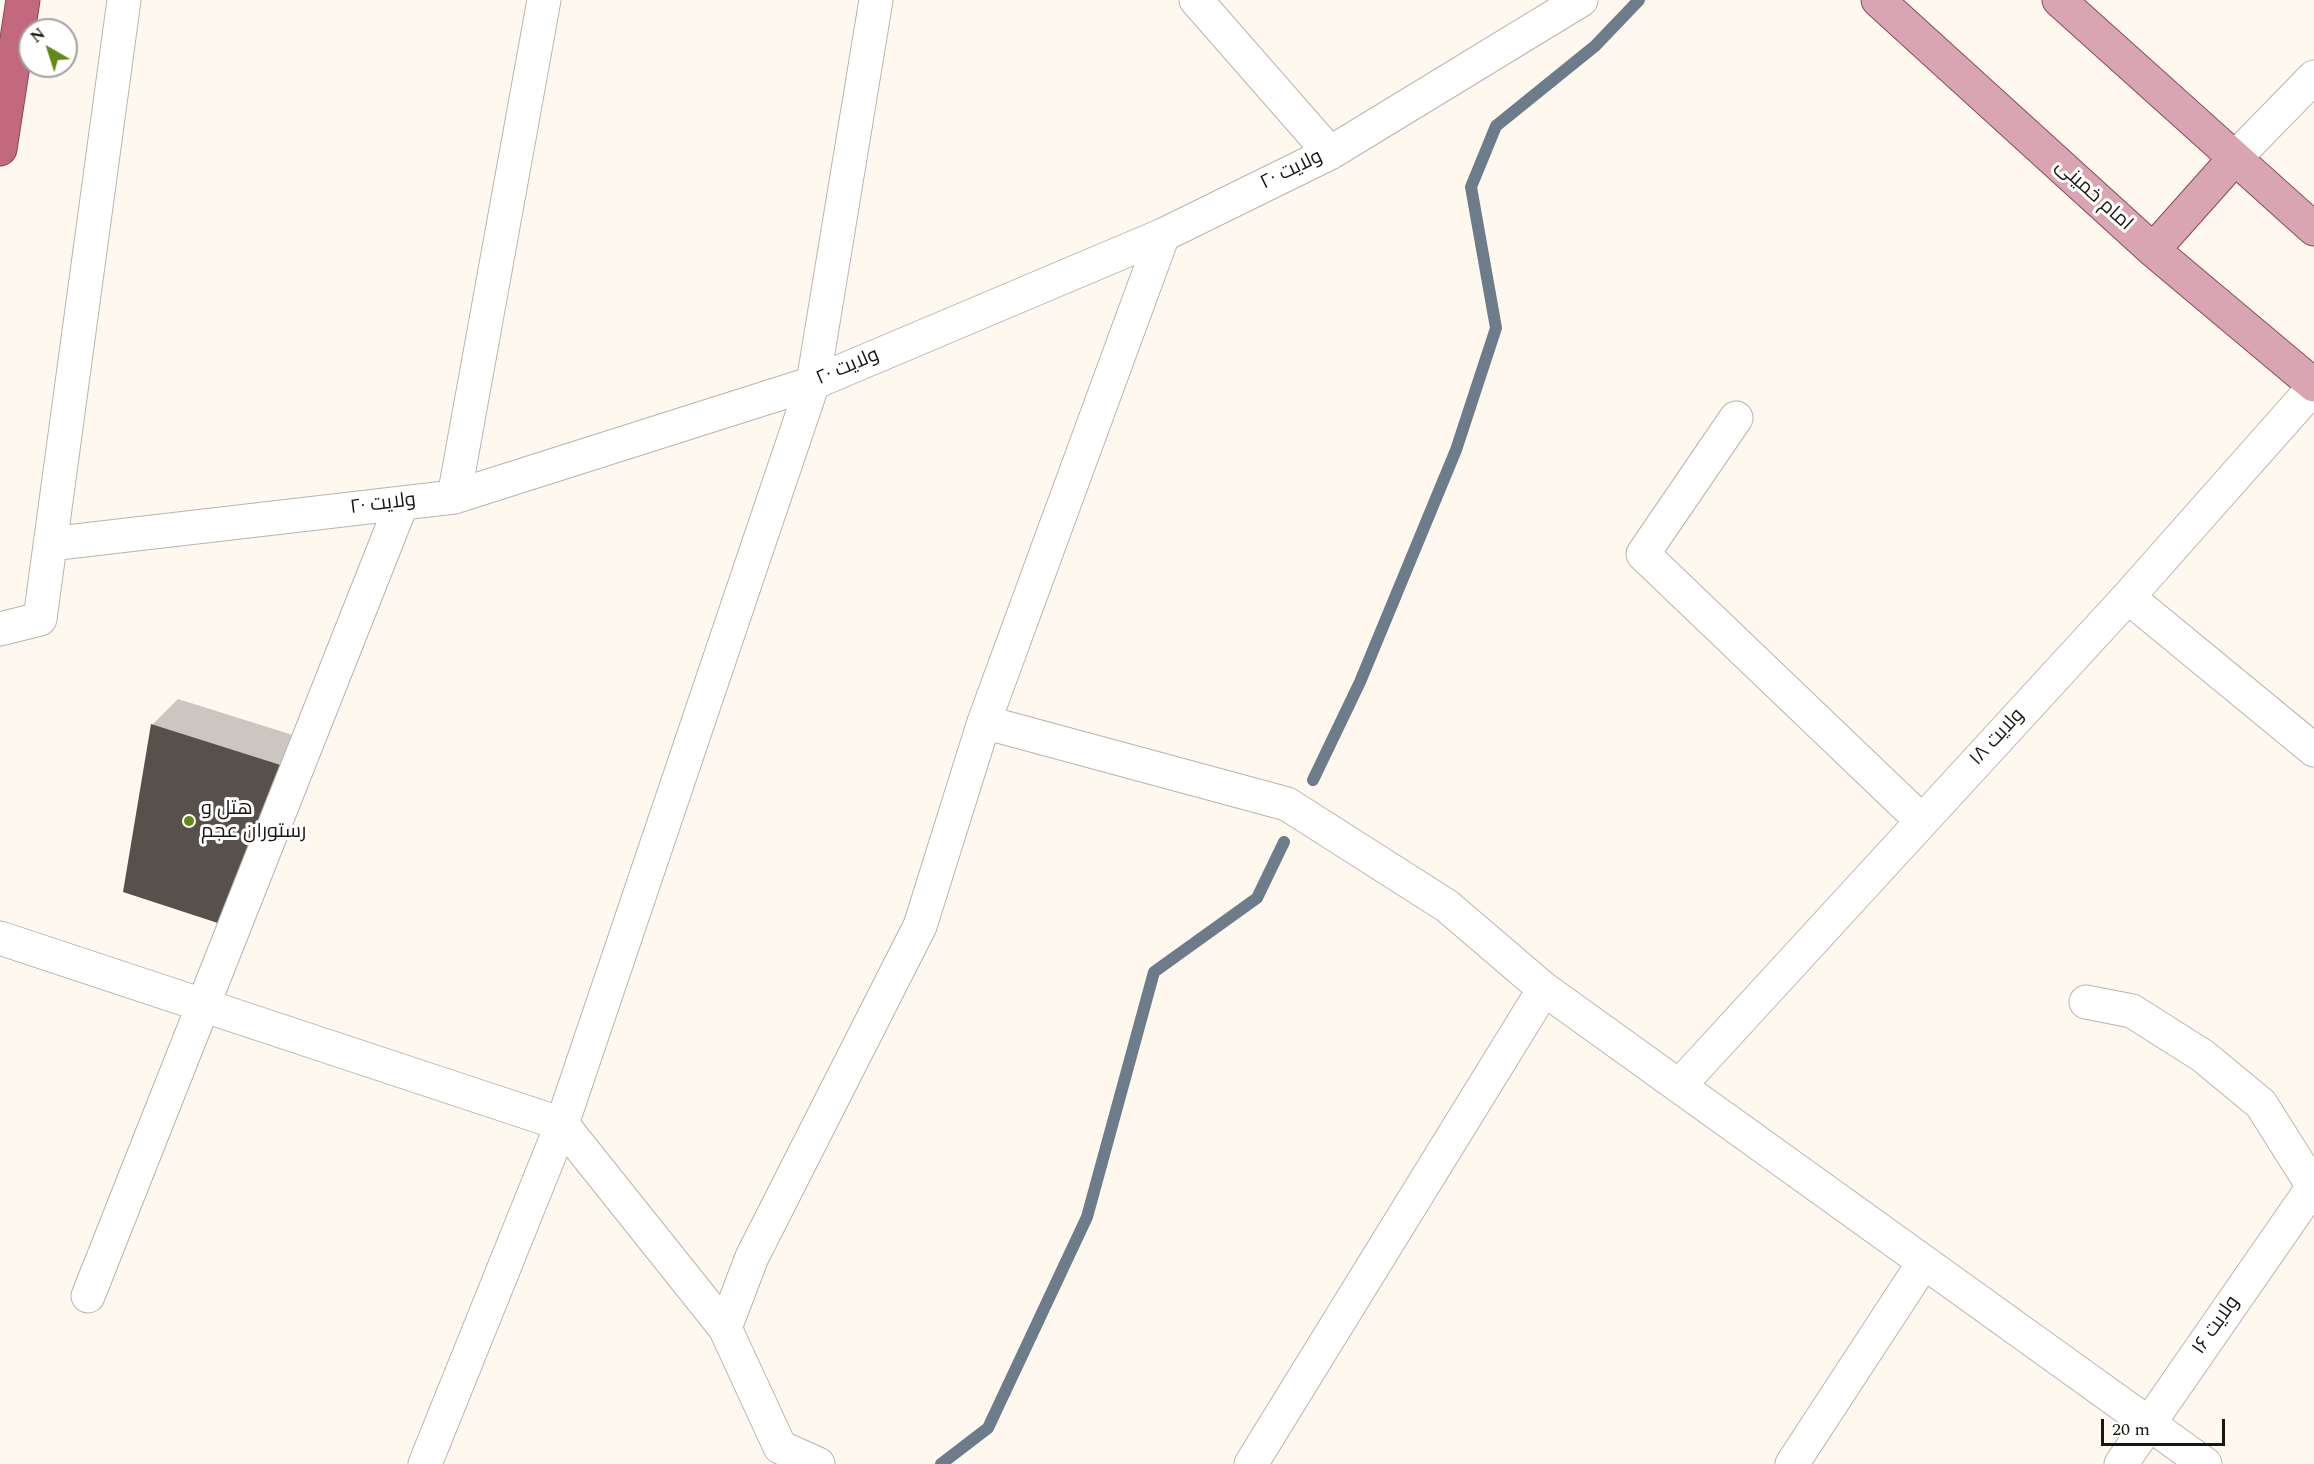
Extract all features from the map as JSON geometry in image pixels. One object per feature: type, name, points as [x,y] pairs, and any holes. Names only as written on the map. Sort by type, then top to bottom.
[{"type":"highway","points":[[0,149],[23,0]]},
{"type":"main road","name":"امام خمینی","points":[[1878,0],[2153,250],[2314,386]]},
{"type":"main road","points":[[2060,0],[2314,229]]},
{"type":"main road","points":[[2153,250],[2235,158]]},
{"type":"street","points":[[0,629],[40,618],[124,0]]},
{"type":"street","points":[[454,496],[544,0]]},
{"type":"street","points":[[425,1464],[562,1124],[813,383],[876,0]]},
{"type":"street","points":[[1196,0],[1330,153]]},
{"type":"street","name":"ولایت ۲۰","points":[[50,544],[454,496],[813,383],[1163,235],[1330,153],[1581,0]]},
{"type":"street","points":[[2235,158],[2314,76]]},
{"type":"street","points":[[725,1328],[752,1257],[920,926],[984,722],[1163,235]]},
{"type":"street","name":"ولایت ۱۸","points":[[1678,1086],[2128,597],[2314,386]]},
{"type":"street","points":[[1736,418],[1643,554],[1922,821]]},
{"type":"street","points":[[88,1296],[402,503]]},
{"type":"street","points":[[2128,597],[2314,750]]},
{"type":"street","points":[[984,722],[1287,804],[1447,906],[1544,988],[2205,1464]]},
{"type":"street","points":[[0,938],[562,1124],[725,1328],[780,1447],[818,1464]]},
{"type":"street","points":[[1251,1464],[1544,988]]},
{"type":"street","points":[[2086,1002],[2132,1011],[2203,1056],[2261,1104],[2314,1188]]},
{"type":"street","name":"ولایت ۱۶","points":[[2121,1464],[2314,1188]]},
{"type":"street","points":[[1792,1464],[1924,1262]]},
{"type":"building","points":[[151,724],[290,768],[230,927],[123,892]]},
{"type":"waterway","points":[[1313,780],[1360,682],[1456,450],[1496,328],[1471,187],[1496,126],[1595,46],[1639,0]]},
{"type":"waterway","points":[[941,1464],[988,1428],[1087,1217],[1154,972],[1257,898],[1284,842]]},
{"type":"place","name":"هتل و رستوران عجم","points":[[189,821]]}]
